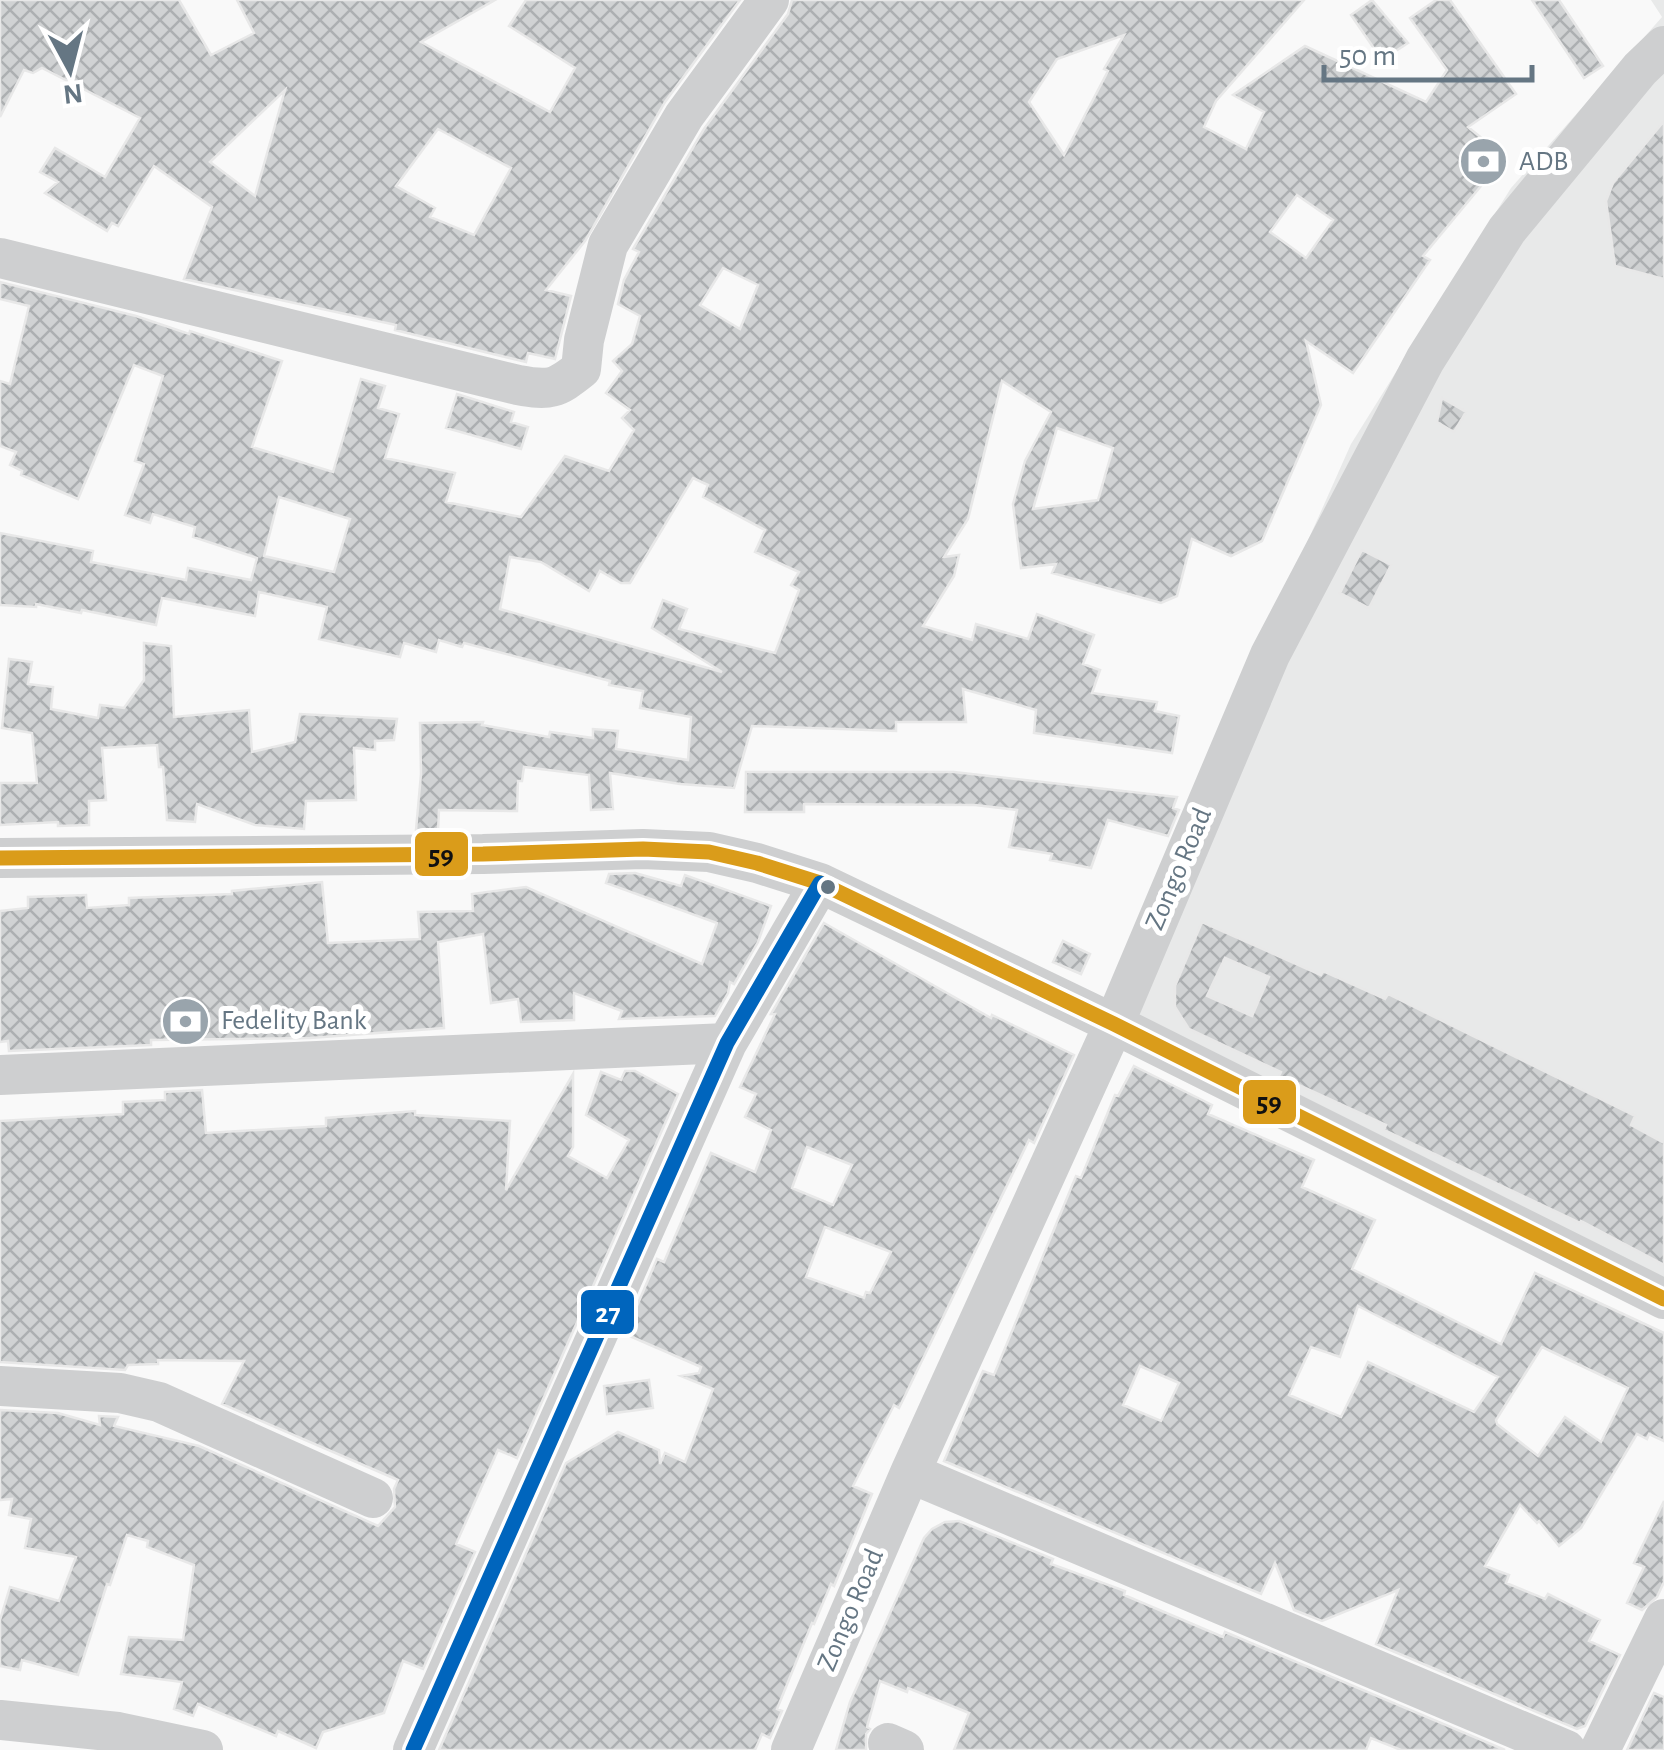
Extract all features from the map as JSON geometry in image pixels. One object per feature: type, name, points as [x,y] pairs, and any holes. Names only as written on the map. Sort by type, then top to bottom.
[{"type":"street","points":[[0,258],[518,385],[542,390],[559,386],[581,369],[584,340],[608,244],[684,116],[769,0]]},
{"type":"street","name":"Zongo Road","points":[[791,1750],[910,1473],[1114,1024],[1270,655],[1425,360],[1507,230],[1640,69],[1664,46]]},
{"type":"street","points":[[0,858],[643,849],[709,852],[820,882],[1664,1299]]},
{"type":"street","points":[[413,1750],[727,1043],[820,882]]},
{"type":"street","points":[[0,1075],[727,1043]]},
{"type":"street","points":[[0,1386],[120,1394],[158,1402],[372,1498]]},
{"type":"street","points":[[910,1473],[1566,1750]]},
{"type":"street","points":[[1600,1750],[1664,1620]]},
{"type":"street","points":[[0,1720],[118,1732],[203,1750]]},
{"type":"shaded area","points":[[1651,0],[1664,0],[1664,1311],[1091,1027],[1351,444],[1511,188],[1662,17]]},
{"type":"building","points":[[0,0],[179,0],[211,55],[254,33],[237,0],[495,0],[421,42],[550,112],[575,68],[509,26],[526,0],[740,0],[665,102],[585,241],[546,290],[571,296],[555,359],[528,353],[526,362],[395,330],[396,325],[184,279],[212,207],[154,166],[118,226],[112,223],[107,231],[45,193],[58,182],[40,172],[55,148],[105,177],[140,118],[42,68],[33,73],[24,70],[0,117]],"holes":[[[285,90],[255,196],[210,162]],[[438,129],[511,168],[474,235],[430,217],[435,208],[396,186]]]},
{"type":"building","points":[[792,0],[1304,0],[1216,101],[1204,127],[1246,149],[1264,112],[1233,95],[1305,46],[1426,102],[1447,70],[1410,18],[1436,0],[1450,0],[1516,94],[1468,127],[1505,157],[1423,256],[1430,260],[1353,373],[1306,341],[1321,405],[1262,541],[1231,556],[1192,539],[1177,596],[1161,603],[1052,573],[1056,564],[1021,568],[1013,504],[1025,461],[1051,412],[1002,381],[968,519],[944,557],[959,555],[954,576],[923,626],[972,640],[976,624],[1028,639],[1037,614],[1094,635],[1083,664],[1100,670],[1092,693],[1157,702],[1155,711],[1179,716],[1172,753],[1034,733],[1036,710],[963,689],[966,722],[896,722],[896,731],[752,726],[734,788],[610,773],[613,809],[591,810],[589,775],[524,767],[522,781],[518,781],[517,811],[439,810],[438,831],[416,830],[420,723],[483,722],[482,725],[549,737],[550,732],[593,738],[593,729],[618,731],[616,749],[688,760],[691,717],[640,708],[643,691],[609,685],[610,681],[464,643],[462,647],[439,640],[436,652],[404,643],[400,657],[319,639],[327,607],[259,592],[255,616],[162,598],[156,625],[36,604],[0,605],[0,533],[93,551],[91,562],[186,580],[188,568],[251,580],[257,558],[193,537],[195,527],[153,514],[150,523],[125,515],[144,464],[135,461],[163,376],[134,365],[78,499],[21,475],[22,471],[10,465],[16,452],[0,446],[0,381],[10,384],[29,306],[0,299],[0,282],[136,316],[189,334],[190,331],[282,361],[252,447],[333,472],[361,379],[385,386],[378,408],[399,414],[385,458],[455,473],[446,502],[521,517],[565,456],[609,471],[634,430],[622,418],[630,410],[606,393],[622,371],[613,361],[632,344],[640,316],[618,304],[624,280],[639,252],[633,249],[704,129],[788,14]],"holes":[[[1124,35],[1064,155],[1029,102],[1057,59]],[[1297,195],[1333,220],[1306,258],[1270,232]],[[723,268],[758,285],[740,329],[700,305]],[[1057,428],[1113,448],[1098,500],[1033,509]],[[693,478],[708,485],[703,497],[765,530],[755,552],[799,572],[791,585],[799,590],[775,653],[679,629],[687,609],[663,600],[652,628],[722,672],[500,609],[510,557],[541,562],[589,591],[600,571],[621,583],[630,583]],[[279,497],[350,519],[334,572],[264,556]]]},
{"type":"building","points":[[1372,0],[1408,43],[1382,60],[1351,15]]},
{"type":"building","points":[[1532,0],[1559,0],[1603,66],[1584,78]]},
{"type":"building","points":[[1664,121],[1664,279],[1615,266],[1606,201],[1613,183]]},
{"type":"building","points":[[457,394],[514,412],[511,422],[528,427],[521,449],[446,428]]},
{"type":"building","points":[[1442,398],[1466,412],[1454,432],[1437,422]]},
{"type":"building","points":[[1362,550],[1391,565],[1369,608],[1340,593]]},
{"type":"building","points":[[144,643],[171,646],[174,717],[249,710],[252,752],[295,742],[300,714],[397,719],[394,740],[375,741],[375,750],[354,748],[356,800],[306,801],[304,829],[255,825],[197,804],[195,822],[167,820],[163,767],[159,767],[157,745],[102,748],[106,800],[89,801],[89,825],[0,825],[0,783],[37,783],[32,733],[2,728],[9,659],[32,662],[28,684],[53,687],[51,709],[98,718],[100,705],[124,708],[144,680]]},
{"type":"building","points":[[746,772],[954,772],[1177,797],[1173,808],[1179,810],[1168,836],[1108,820],[1091,868],[1050,860],[1052,854],[1009,847],[1017,810],[975,805],[804,804],[804,812],[745,812]]},
{"type":"building","points":[[635,873],[681,886],[685,875],[771,906],[758,942],[734,984],[730,982],[715,1016],[619,1019],[622,1011],[574,993],[574,1020],[521,1022],[518,999],[491,1003],[483,934],[438,942],[444,1028],[310,1038],[151,1040],[151,1045],[9,1051],[8,1041],[0,1042],[0,911],[28,908],[28,897],[86,895],[87,908],[129,905],[129,898],[232,894],[322,882],[328,943],[420,939],[418,912],[473,911],[472,894],[526,887],[702,964],[717,923],[606,883],[609,874]]},
{"type":"building","points":[[1202,922],[1321,975],[1323,971],[1385,999],[1388,994],[1635,1116],[1631,1125],[1664,1143],[1664,1265],[1581,1221],[1384,1130],[1386,1125],[1189,1029],[1175,1007],[1175,986]],"holes":[[[1225,958],[1269,977],[1252,1016],[1207,996]]]},
{"type":"building","points":[[824,923],[991,1018],[992,1015],[1074,1055],[1034,1143],[1029,1140],[899,1408],[894,1405],[853,1486],[872,1494],[834,1586],[831,1584],[812,1623],[777,1709],[782,1711],[770,1738],[762,1734],[755,1750],[439,1750],[566,1463],[618,1432],[659,1450],[660,1464],[665,1453],[685,1462],[713,1389],[681,1376],[699,1373],[701,1367],[625,1334],[657,1259],[664,1262],[711,1153],[755,1172],[771,1130],[745,1117],[756,1094],[740,1087],[775,1014],[771,1014]],"holes":[[[807,1147],[852,1165],[833,1205],[792,1188]],[[825,1227],[891,1252],[864,1298],[806,1277]]]},
{"type":"building","points":[[1063,941],[1090,954],[1081,974],[1053,962]]},
{"type":"building","points":[[1134,1066],[1212,1105],[1208,1114],[1314,1160],[1302,1187],[1375,1220],[1352,1269],[1501,1344],[1535,1273],[1664,1333],[1664,1441],[1649,1434],[1647,1439],[1637,1434],[1581,1528],[1559,1546],[1520,1505],[1485,1566],[1509,1575],[1506,1583],[1545,1599],[1548,1594],[1600,1620],[1589,1641],[1620,1655],[1585,1726],[1577,1729],[1376,1644],[1398,1590],[1322,1621],[1294,1610],[1275,1563],[1261,1594],[944,1461],[983,1371],[994,1375],[1076,1176],[1081,1178],[1115,1095],[1118,1096]],"holes":[[[1358,1306],[1498,1377],[1474,1412],[1368,1362],[1341,1417],[1289,1395],[1311,1347],[1340,1357]],[[1542,1347],[1628,1388],[1601,1442],[1565,1417],[1538,1456],[1496,1420]],[[1140,1366],[1179,1383],[1161,1421],[1123,1405]]]},
{"type":"building","points":[[625,1071],[635,1071],[678,1094],[517,1458],[498,1450],[456,1544],[475,1552],[423,1669],[403,1661],[384,1713],[323,1732],[316,1748],[198,1704],[193,1716],[174,1709],[182,1682],[121,1674],[129,1637],[183,1640],[194,1565],[147,1547],[148,1541],[127,1535],[78,1675],[22,1660],[20,1670],[0,1666],[0,1620],[10,1587],[59,1601],[76,1557],[25,1548],[31,1519],[9,1515],[12,1499],[0,1500],[0,1410],[58,1413],[100,1425],[99,1416],[118,1417],[114,1426],[199,1446],[378,1526],[395,1507],[398,1480],[222,1404],[244,1361],[158,1360],[158,1364],[128,1365],[125,1370],[0,1362],[0,1121],[123,1114],[123,1102],[165,1100],[165,1092],[202,1090],[206,1133],[326,1126],[326,1118],[415,1111],[415,1115],[510,1121],[506,1190],[573,1074],[573,1147],[568,1156],[607,1178],[629,1140],[586,1115],[601,1072],[621,1080]]},
{"type":"building","points":[[649,1380],[653,1408],[607,1414],[604,1386]]},
{"type":"building","points":[[1664,1501],[1664,1582],[1657,1597],[1642,1610],[1627,1603],[1644,1567],[1634,1563]]},
{"type":"building","points":[[959,1521],[1053,1559],[1051,1564],[1125,1591],[1124,1595],[1223,1637],[1225,1632],[1505,1750],[1401,1750],[1371,1738],[1366,1750],[954,1750],[969,1713],[880,1681],[867,1727],[870,1729],[866,1750],[836,1750],[850,1702],[924,1538],[945,1522]]},
{"type":"building","points":[[1654,1693],[1664,1697],[1664,1750],[1627,1750]]},
{"type":"transit line","name":"59","points":[[0,858],[643,849],[709,852],[757,863],[820,883],[1114,1024],[1664,1299]]},
{"type":"transit line","name":"27","points":[[413,1750],[727,1043],[820,883]]},
{"type":"place","name":"ADB","points":[[1484,162]]},
{"type":"place","name":"Fedelity Bank","points":[[186,1021]]}]
